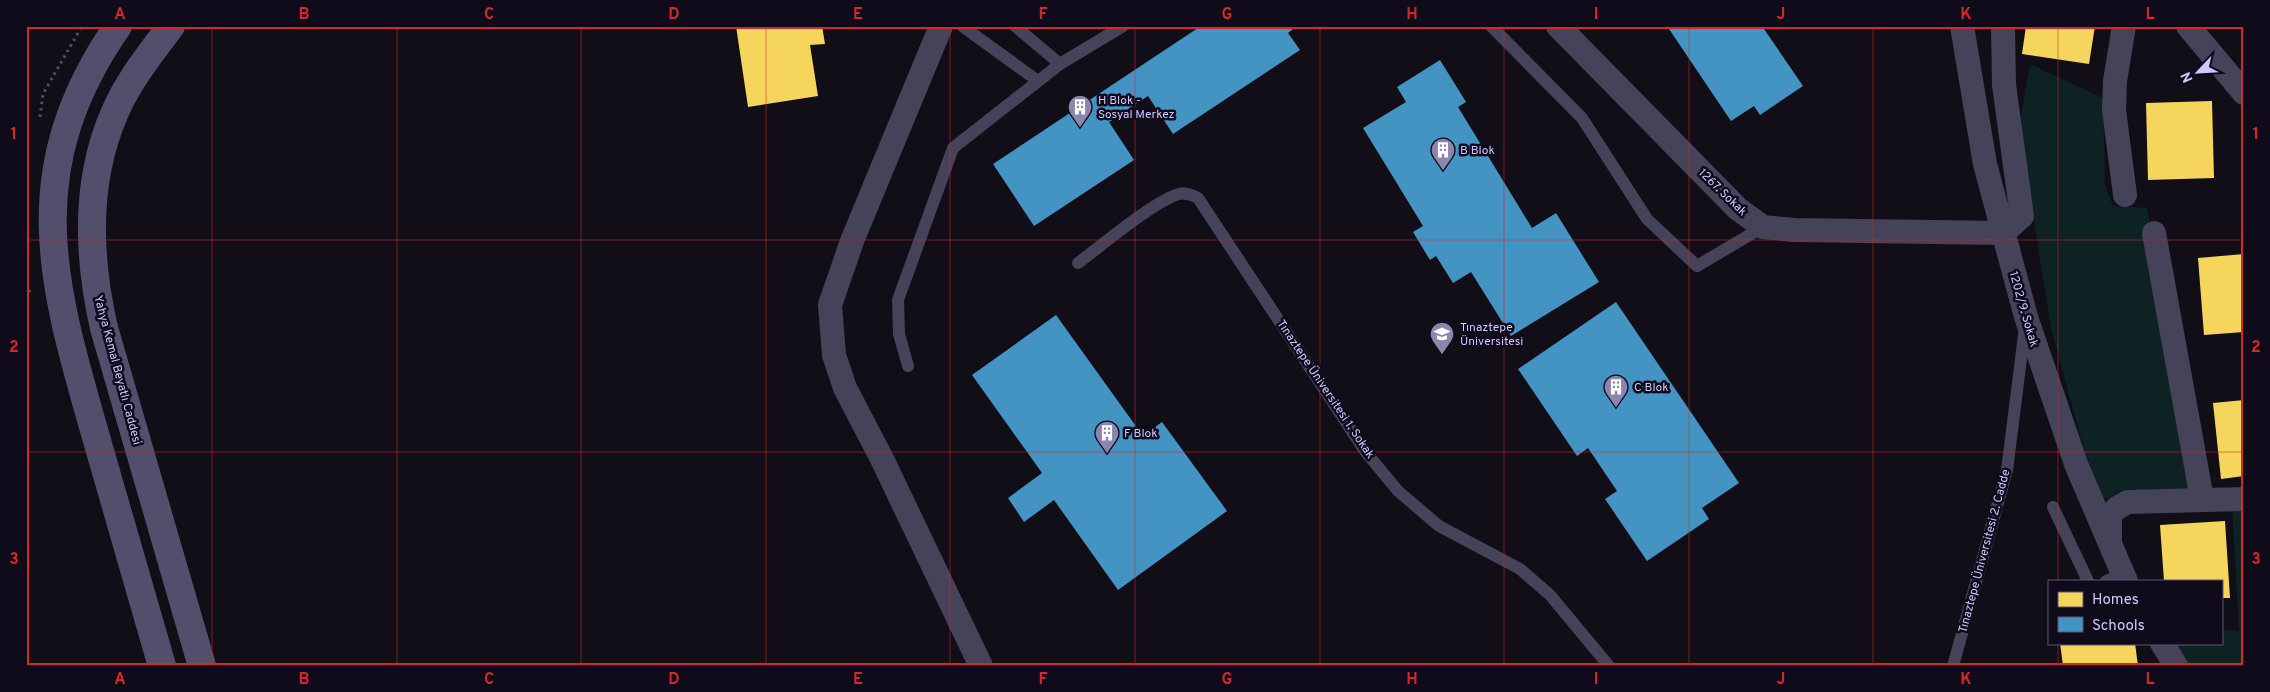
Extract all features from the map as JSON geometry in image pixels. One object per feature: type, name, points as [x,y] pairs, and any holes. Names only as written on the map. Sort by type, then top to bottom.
[{"type":"main road","points":[[118,26],[101,51],[80,92],[65,132],[56,168],[52,209],[53,257],[67,338],[162,666]]},
{"type":"main road","name":"Yahya Kemal Beyatlı Caddesi","points":[[172,26],[131,84],[115,111],[103,144],[92,215],[93,255],[96,294],[104,328],[202,666]]},
{"type":"street","points":[[942,26],[852,241],[830,306],[834,355],[845,388],[882,459],[981,666]]},
{"type":"street","name":"1267. Sokak","points":[[1558,26],[1738,210],[1763,228]]},
{"type":"street","name":"1202/9. Sokak","points":[[1962,26],[1985,164],[2002,233],[2026,317],[2076,464],[2110,542],[2118,579]]},
{"type":"street","points":[[1763,228],[2002,233],[2022,216],[2004,85],[2003,26]]},
{"type":"street","points":[[2124,26],[2115,81],[2114,110],[2125,195]]},
{"type":"street","points":[[2188,26],[2244,93]]},
{"type":"street","points":[[2154,233],[2202,499]]},
{"type":"street","points":[[2110,542],[2108,523],[2110,515],[2117,508],[2128,502],[2244,499]]},
{"type":"street","points":[[2163,644],[2176,666]]},
{"type":"lane","points":[[962,26],[1038,80]]},
{"type":"lane","points":[[1015,26],[1060,64]]},
{"type":"lane","points":[[908,366],[899,334],[898,300],[953,148],[1060,64],[1122,26]]},
{"type":"lane","points":[[1491,26],[1582,118],[1647,219],[1697,266],[1763,228]]},
{"type":"lane","name":"Tınaztepe Üniversitesi 1. Sokak","points":[[1078,263],[1162,202],[1180,194],[1190,194],[1198,198],[1365,451],[1398,491],[1439,526],[1499,556],[1520,569],[1543,588],[1570,617],[1609,666]]},
{"type":"lane","name":"Tınaztepe Üniversitesi 2. Cadde","points":[[1953,666],[2007,470],[2026,317]]},
{"type":"lane","points":[[2053,507],[2088,580]]},
{"type":"green space","points":[[2030,64],[2103,98],[2105,185],[2113,206],[2147,208],[2197,496],[2104,499],[2085,453],[2051,328],[2019,127]]},
{"type":"green space","points":[[2232,506],[2244,506],[2244,666],[2188,666],[2176,644],[2222,644],[2222,629],[2239,631]]},
{"type":"building: Homes","points":[[736,26],[822,26],[825,44],[810,45],[818,96],[748,107]]},
{"type":"building: Homes","points":[[2026,26],[2095,26],[2089,64],[2022,54]]},
{"type":"building: Homes","points":[[2212,101],[2214,178],[2148,180],[2146,103]]},
{"type":"building: Homes","points":[[2244,254],[2244,332],[2204,335],[2198,258]]},
{"type":"building: Homes","points":[[2244,400],[2244,476],[2221,479],[2213,403]]},
{"type":"building: Homes","points":[[2225,521],[2230,598],[2222,598],[2222,580],[2164,580],[2160,525]]},
{"type":"building: Homes","points":[[2060,644],[2135,644],[2138,666],[2063,666]]},
{"type":"building: Schools","name":"H Blok - Sosyal Merkez","points":[[1201,26],[1297,26],[1288,33],[1300,50],[1173,134],[1148,96],[1109,122],[1134,160],[1034,226],[993,164]]},
{"type":"building: Schools","points":[[1667,26],[1762,26],[1803,86],[1760,115],[1754,106],[1731,121]]},
{"type":"building: Schools","name":"B Blok","points":[[1440,60],[1466,102],[1458,107],[1532,228],[1556,213],[1599,282],[1511,336],[1471,272],[1453,283],[1436,256],[1430,260],[1413,232],[1423,226],[1363,128],[1406,102],[1397,87]]},
{"type":"building: Schools","name":"C Blok","points":[[1616,302],[1739,483],[1702,508],[1709,519],[1647,561],[1605,499],[1617,491],[1588,448],[1577,456],[1518,369]]},
{"type":"building: Schools","name":"F Blok","points":[[1056,315],[1143,436],[1162,422],[1227,511],[1118,590],[1054,500],[1024,522],[1008,498],[1042,473],[972,375]]},
{"type":"place","name":"H Blok - Sosyal Merkez","points":[[1080,128]]},
{"type":"place","name":"B Blok","points":[[1443,171]]},
{"type":"place","name":"Tınaztepe Üniversitesi","points":[[1442,355]]},
{"type":"place","name":"C Blok","points":[[1616,408]]},
{"type":"place","name":"F Blok","points":[[1107,454]]}]
